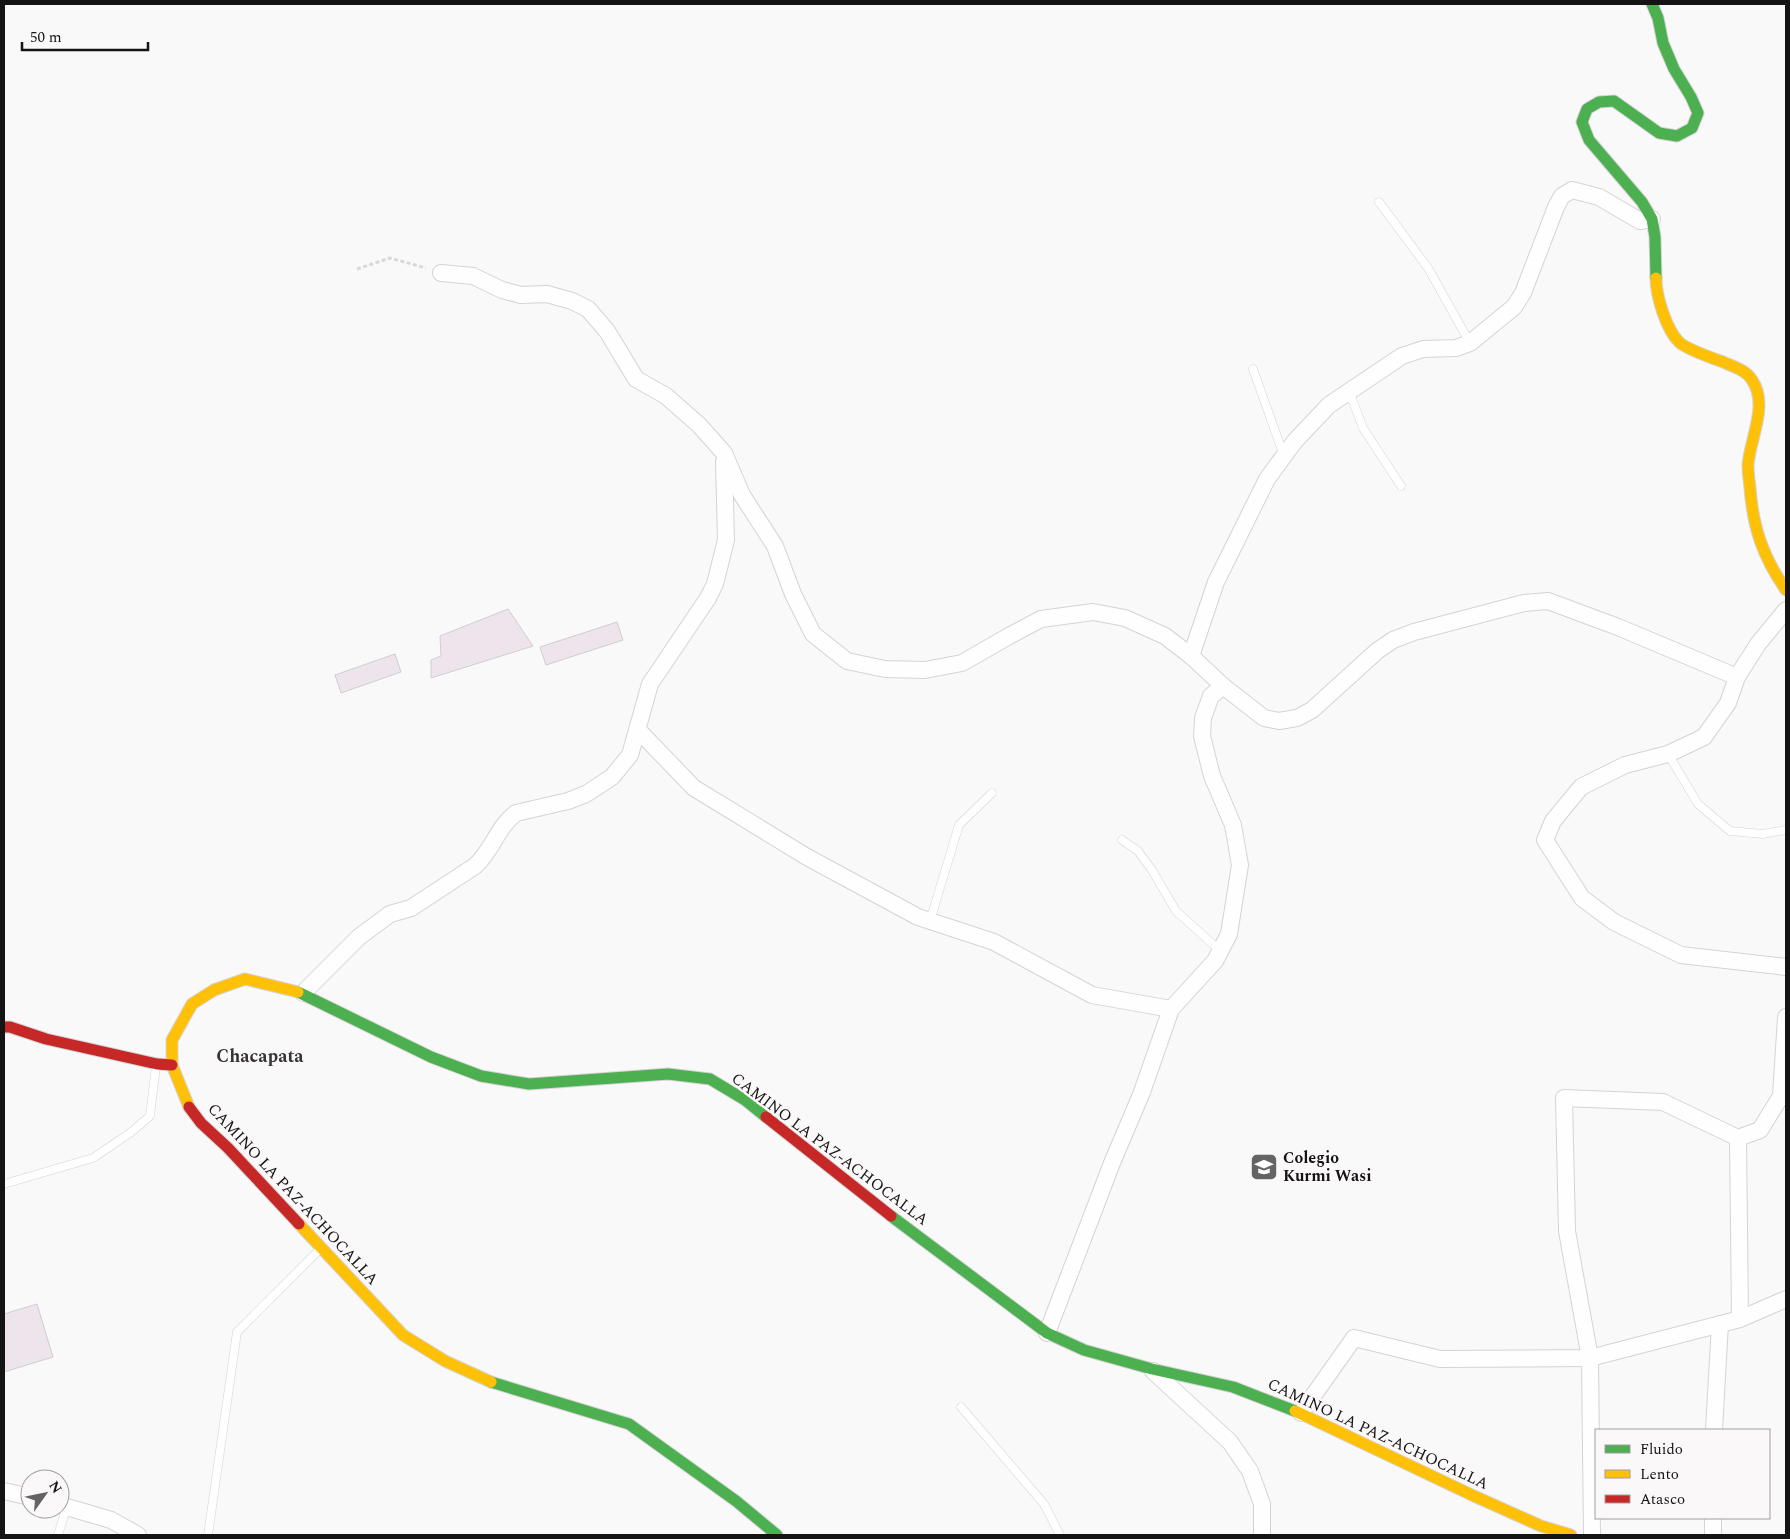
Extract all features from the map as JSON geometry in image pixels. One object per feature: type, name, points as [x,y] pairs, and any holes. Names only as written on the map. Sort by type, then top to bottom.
[{"type":"main road","points":[[1652,4],[1658,18],[1663,44],[1698,113],[1692,128],[1677,136],[1659,133],[1614,101],[1599,102],[1587,109],[1582,122],[1590,140],[1642,202],[1652,219],[1655,237],[1656,287],[1664,317],[1679,342],[1700,353],[1742,370],[1752,378],[1759,395],[1758,416],[1748,465],[1751,501],[1759,541],[1777,577],[1786,590]]},
{"type":"main road","name":"CAMINO LA PAZ-ACHOCALLA","points":[[777,1535],[736,1501],[629,1424],[491,1382],[445,1361],[403,1335],[228,1148],[201,1123],[188,1105],[172,1065],[172,1040],[192,1004],[214,990],[244,979],[303,993],[431,1057],[481,1076],[529,1084],[668,1074],[710,1079],[745,1100],[887,1213],[1046,1333],[1084,1350],[1152,1369],[1233,1387],[1301,1413],[1474,1496],[1541,1526],[1571,1535]]},
{"type":"main road","points":[[4,1027],[10,1027],[46,1039],[157,1064],[172,1065]]},
{"type":"street","points":[[1190,656],[1216,582],[1267,479],[1295,441],[1328,405],[1402,356],[1423,349],[1456,348],[1470,343],[1514,307],[1523,293],[1556,207],[1562,196],[1572,190],[1599,197],[1640,221],[1652,219]]},
{"type":"street","points":[[441,273],[473,276],[502,290],[521,295],[547,294],[572,301],[588,309],[607,331],[636,378],[666,396],[699,425],[724,453],[742,495],[775,546],[793,594],[813,634],[847,661],[885,669],[925,670],[962,663],[1041,619],[1092,612],[1125,618],[1164,636],[1264,718],[1278,721],[1297,718],[1312,710],[1377,651],[1393,640],[1414,632],[1524,603],[1548,602],[1618,627],[1737,677]]},
{"type":"street","points":[[303,993],[359,937],[390,914],[411,908],[475,866],[488,852],[506,821],[516,813],[586,794],[612,777],[630,756],[650,684],[708,598],[715,584],[726,540],[724,453]]},
{"type":"street","points":[[1786,610],[1758,644],[1737,677],[1728,703],[1704,737],[1668,754],[1625,765],[1581,787],[1553,821],[1545,840],[1582,898],[1614,922],[1681,956],[1786,967]]},
{"type":"street","points":[[1046,1333],[1112,1162],[1142,1092],[1171,1009],[1215,961],[1229,934],[1240,865],[1232,825],[1212,776],[1202,736],[1203,718],[1211,696],[1223,686]]},
{"type":"street","points":[[637,729],[694,788],[807,857],[918,918],[994,942],[1092,995],[1171,1009]]},
{"type":"street","points":[[1592,1535],[1590,1358],[1566,1231],[1564,1098],[1663,1102],[1738,1138],[1760,1130],[1781,1096],[1786,1017]]},
{"type":"street","points":[[1738,1138],[1740,1318]]},
{"type":"street","points":[[1301,1413],[1354,1338],[1440,1359],[1590,1358],[1740,1318],[1786,1299]]},
{"type":"street","points":[[1714,1429],[1720,1324]]},
{"type":"street","points":[[1152,1369],[1230,1442],[1250,1471],[1262,1504],[1262,1535]]},
{"type":"street","points":[[4,1491],[20,1495]]},
{"type":"street","points":[[70,1507],[111,1520],[138,1535]]},
{"type":"street","points":[[1713,1519],[1713,1535]]},
{"type":"lane","points":[[1379,202],[1428,268],[1470,343]]},
{"type":"lane","points":[[1253,369],[1284,456]]},
{"type":"lane","points":[[1350,391],[1363,428],[1401,486]]},
{"type":"lane","points":[[1668,754],[1698,804],[1730,831],[1763,834],[1786,830]]},
{"type":"lane","points":[[930,921],[959,825],[992,793]]},
{"type":"lane","points":[[1122,840],[1138,851],[1152,870],[1176,911],[1217,948],[1218,955]]},
{"type":"lane","points":[[4,1184],[93,1158],[130,1133],[150,1116],[157,1064]]},
{"type":"lane","points":[[208,1535],[237,1332],[322,1248]]},
{"type":"lane","points":[[961,1407],[1044,1504],[1060,1535]]},
{"type":"lane","points":[[58,1535],[61,1519]]},
{"type":"path","points":[[357,269],[390,258],[441,273]]},
{"type":"building","points":[[508,609],[533,646],[431,678],[431,660],[441,656],[440,636]]},
{"type":"building","points":[[617,622],[623,640],[546,665],[540,647]]},
{"type":"building","points":[[395,654],[401,672],[341,693],[335,675]]},
{"type":"building","points":[[37,1304],[53,1357],[4,1372],[4,1314]]},
{"type":"traffic: fast","points":[[1652,4],[1658,18],[1663,43],[1674,69],[1691,97],[1698,113],[1692,128],[1677,136],[1659,133],[1614,101],[1599,102],[1587,109],[1582,122],[1589,140],[1642,202],[1652,219],[1655,237],[1656,278]]},
{"type":"traffic: fast","points":[[298,992],[431,1057],[481,1076],[529,1084],[668,1074],[710,1079],[745,1100],[766,1117]]},
{"type":"traffic: fast","points":[[891,1216],[1047,1333],[1084,1350],[1152,1369],[1233,1387],[1295,1411]]},
{"type":"traffic: fast","points":[[491,1382],[629,1424],[736,1501],[777,1535]]},
{"type":"traffic: slow","points":[[1656,278],[1663,312],[1670,329],[1679,342],[1693,350],[1743,371],[1752,380],[1757,390],[1759,411],[1748,465],[1751,503],[1760,542],[1771,566],[1786,590]]},
{"type":"traffic: slow","points":[[189,1107],[172,1065],[172,1040],[192,1004],[214,990],[245,979],[298,992]]},
{"type":"traffic: slow","points":[[299,1224],[403,1335],[445,1361],[491,1382]]},
{"type":"traffic: slow","points":[[1295,1411],[1474,1496],[1541,1526],[1571,1535]]},
{"type":"traffic: jam","points":[[4,1027],[10,1027],[46,1039],[157,1064],[172,1065]]},
{"type":"traffic: jam","points":[[189,1107],[201,1123],[228,1148],[299,1224]]},
{"type":"traffic: jam","points":[[766,1117],[891,1216]]},
{"type":"place","name":"Colegio Kurmi Wasi","points":[[1264,1167]]},
{"type":"district","name":"Chacapata","points":[[260,1056]]}]
